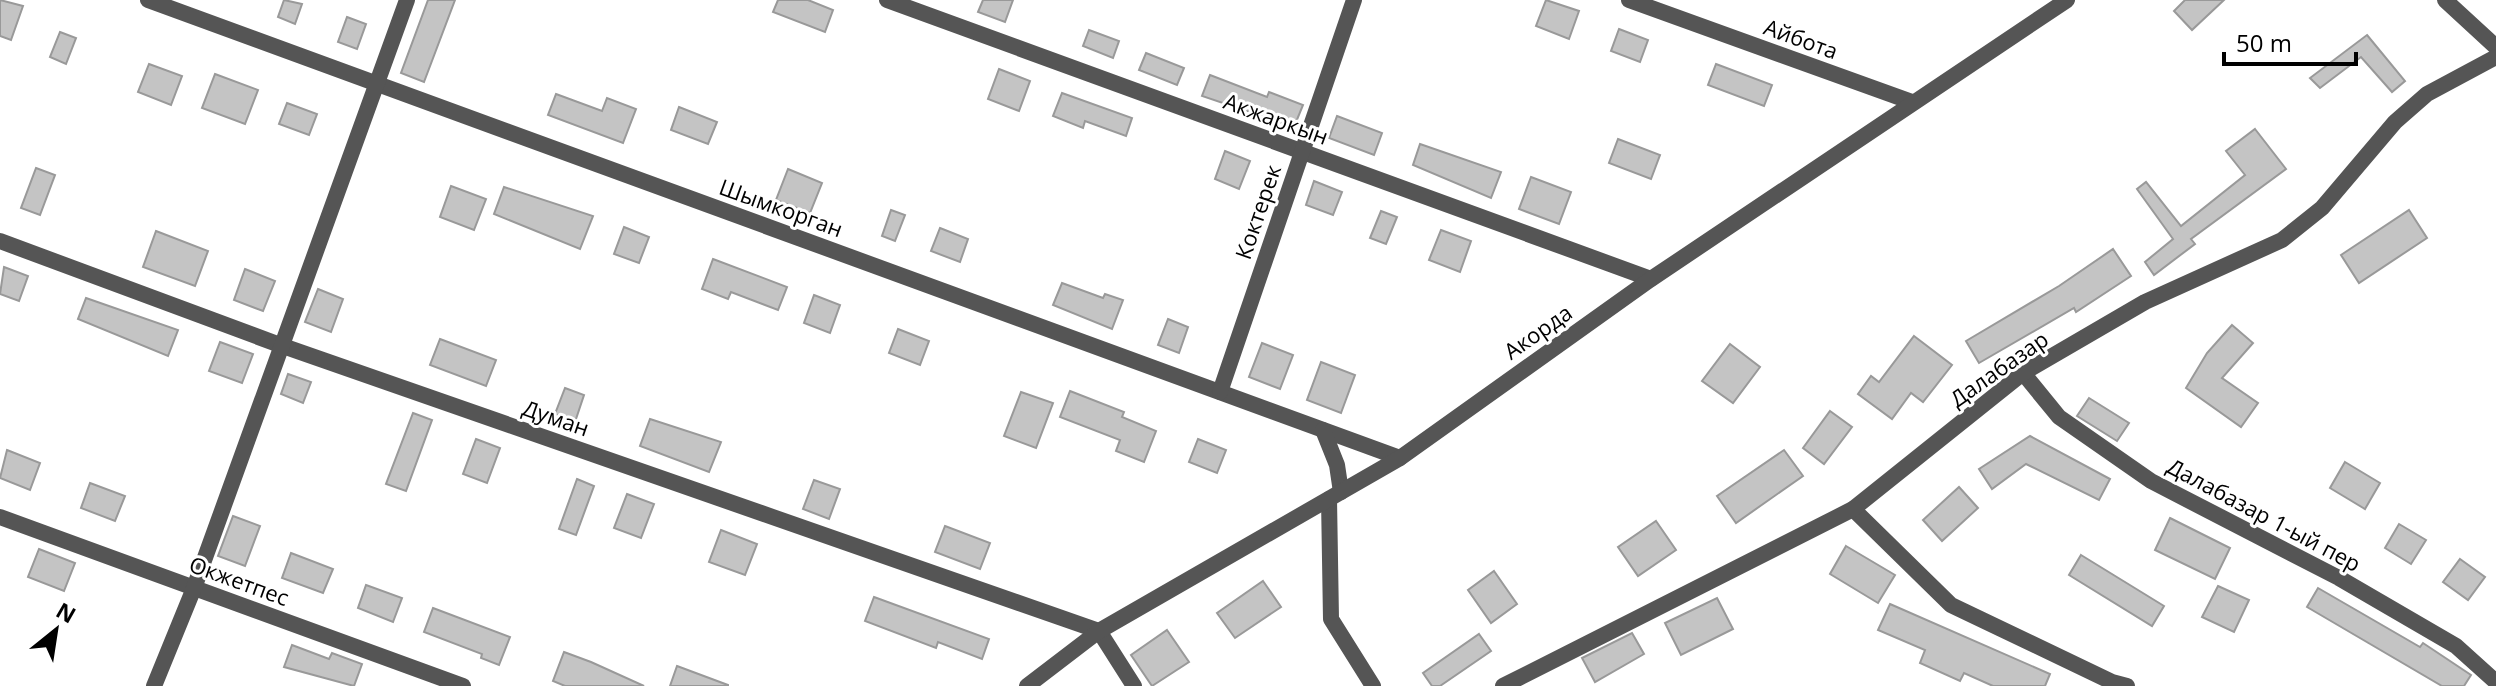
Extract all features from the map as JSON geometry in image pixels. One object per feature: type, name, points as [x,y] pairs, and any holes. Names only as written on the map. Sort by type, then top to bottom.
[{"type":"street","name":"Шымкорган","points":[[148,0],[1400,458]]},
{"type":"street","points":[[154,686],[194,588],[407,0]]},
{"type":"street","name":"Акжаркын","points":[[887,0],[1651,279]]},
{"type":"street","name":"Коктерек","points":[[1220,392],[1354,0]]},
{"type":"street","name":"Айбота","points":[[1629,0],[1912,102]]},
{"type":"street","name":"Акорда","points":[[1027,686],[1099,631],[1400,458],[1651,279],[2067,0]]},
{"type":"street","points":[[2445,0],[2496,47]]},
{"type":"street","name":"Далабазар","points":[[1503,686],[1853,509],[2023,373],[2145,302],[2282,240],[2322,208],[2395,122],[2427,94],[2496,57]]},
{"type":"street","name":"Думан","points":[[0,241],[280,345],[1099,631]]},
{"type":"street","name":"Далабазар 1-ый пер","points":[[2023,373],[2059,417],[2151,481],[2339,578],[2456,646],[2496,682]]},
{"type":"street","points":[[1323,430],[1337,465],[1331,619],[1373,686]]},
{"type":"street","points":[[1853,509],[1951,605],[2112,682],[2127,686]]},
{"type":"street","name":"Окжетпес","points":[[0,517],[463,686]]},
{"type":"street","points":[[1099,631],[1134,686]]},
{"type":"building","points":[[0,0],[23,6],[11,40],[0,36]]},
{"type":"building","points":[[284,0],[302,4],[295,24],[278,17]]},
{"type":"building","points":[[428,0],[455,0],[424,82],[401,73]]},
{"type":"building","points":[[778,0],[808,0],[833,10],[825,32],[773,12]]},
{"type":"building","points":[[983,0],[1013,0],[1005,22],[978,12]]},
{"type":"building","points":[[1546,0],[1579,11],[1569,39],[1536,26]]},
{"type":"building","points":[[2185,0],[2224,0],[2192,30],[2174,11]]},
{"type":"building","points":[[347,17],[366,24],[357,49],[338,42]]},
{"type":"building","points":[[1619,29],[1648,40],[1640,62],[1611,51]]},
{"type":"building","points":[[1089,30],[1119,41],[1113,58],[1083,46]]},
{"type":"building","points":[[60,32],[76,38],[66,64],[50,57]]},
{"type":"building","points":[[2367,35],[2405,81],[2392,92],[2361,57],[2320,88],[2310,78]]},
{"type":"building","points":[[1146,53],[1184,68],[1177,85],[1139,70]]},
{"type":"building","points":[[149,64],[182,76],[171,105],[138,92]]},
{"type":"building","points":[[1716,64],[1772,85],[1764,106],[1708,85]]},
{"type":"building","points":[[999,69],[1030,81],[1019,111],[988,99]]},
{"type":"building","points":[[215,74],[258,90],[245,124],[202,108]]},
{"type":"building","points":[[1210,75],[1267,97],[1269,92],[1303,105],[1294,127],[1202,96]]},
{"type":"building","points":[[1062,93],[1132,118],[1126,136],[1085,121],[1083,128],[1053,116]]},
{"type":"building","points":[[556,94],[602,111],[607,98],[636,109],[623,143],[548,115]]},
{"type":"building","points":[[287,103],[317,114],[309,135],[279,124]]},
{"type":"building","points":[[679,107],[717,122],[708,144],[671,130]]},
{"type":"building","points":[[1337,116],[1382,133],[1374,155],[1329,138]]},
{"type":"building","points":[[2255,129],[2286,169],[2191,239],[2195,244],[2154,275],[2145,262],[2173,239],[2137,189],[2146,182],[2181,226],[2245,175],[2226,151]]},
{"type":"building","points":[[1618,139],[1660,155],[1651,179],[1609,163]]},
{"type":"building","points":[[1420,144],[1501,172],[1491,198],[1413,165]]},
{"type":"building","points":[[1225,151],[1250,161],[1239,189],[1215,179]]},
{"type":"building","points":[[36,168],[55,175],[40,215],[21,208]]},
{"type":"building","points":[[788,169],[822,183],[810,213],[776,200]]},
{"type":"building","points":[[1531,177],[1571,192],[1559,224],[1519,209]]},
{"type":"building","points":[[1314,181],[1342,192],[1333,215],[1306,205]]},
{"type":"building","points":[[451,186],[486,199],[474,230],[440,217]]},
{"type":"building","points":[[504,187],[593,216],[580,249],[494,214]]},
{"type":"building","points":[[891,210],[905,215],[895,241],[882,236]]},
{"type":"building","points":[[2409,210],[2427,238],[2359,283],[2341,255]]},
{"type":"building","points":[[1381,211],[1397,217],[1386,244],[1370,238]]},
{"type":"building","points":[[624,227],[649,237],[639,263],[614,254]]},
{"type":"building","points":[[940,228],[968,239],[960,262],[931,251]]},
{"type":"building","points":[[1441,230],[1471,241],[1460,272],[1429,260]]},
{"type":"building","points":[[156,231],[208,251],[195,286],[143,267]]},
{"type":"building","points":[[2113,249],[2131,276],[2076,312],[2074,308],[1979,363],[1966,341],[2059,286]]},
{"type":"building","points":[[713,259],[787,287],[778,310],[731,292],[728,299],[702,289]]},
{"type":"building","points":[[4,267],[28,276],[19,301],[0,294]]},
{"type":"building","points":[[245,269],[275,281],[263,311],[234,300]]},
{"type":"building","points":[[1062,283],[1103,298],[1105,294],[1123,300],[1112,329],[1053,305]]},
{"type":"building","points":[[318,289],[343,299],[331,332],[305,322]]},
{"type":"building","points":[[814,295],[840,305],[830,333],[804,323]]},
{"type":"building","points":[[86,298],[178,330],[168,356],[78,319]]},
{"type":"building","points":[[1168,319],[1188,327],[1179,353],[1158,345]]},
{"type":"building","points":[[2232,325],[2253,343],[2222,378],[2258,403],[2241,427],[2186,388],[2207,353]]},
{"type":"building","points":[[898,329],[929,341],[920,365],[889,353]]},
{"type":"building","points":[[1914,336],[1952,365],[1923,402],[1911,393],[1892,419],[1858,394],[1871,376],[1879,382]]},
{"type":"building","points":[[440,339],[496,360],[486,386],[430,365]]},
{"type":"building","points":[[220,342],[253,354],[242,383],[209,371]]},
{"type":"building","points":[[1262,343],[1293,355],[1280,389],[1249,377]]},
{"type":"building","points":[[1730,344],[1760,367],[1733,403],[1702,381]]},
{"type":"building","points":[[1321,362],[1355,375],[1341,413],[1307,400]]},
{"type":"building","points":[[288,374],[311,382],[303,403],[281,394]]},
{"type":"building","points":[[565,388],[584,395],[575,422],[555,414]]},
{"type":"building","points":[[1070,391],[1124,412],[1122,417],[1156,431],[1144,462],[1116,451],[1120,440],[1060,417]]},
{"type":"building","points":[[1021,392],[1053,403],[1036,448],[1004,436]]},
{"type":"building","points":[[2089,398],[2129,423],[2117,441],[2077,416]]},
{"type":"building","points":[[1830,411],[1852,427],[1824,464],[1803,448]]},
{"type":"building","points":[[413,413],[432,420],[406,491],[386,484]]},
{"type":"building","points":[[650,419],[721,442],[709,472],[640,446]]},
{"type":"building","points":[[2030,436],[2110,479],[2099,500],[2026,464],[1992,489],[1979,469]]},
{"type":"building","points":[[476,439],[500,448],[487,483],[463,474]]},
{"type":"building","points":[[1198,439],[1226,450],[1217,473],[1189,462]]},
{"type":"building","points":[[7,450],[40,463],[30,490],[0,478]]},
{"type":"building","points":[[1784,450],[1803,476],[1736,523],[1717,496]]},
{"type":"building","points":[[2345,462],[2380,483],[2365,509],[2330,488]]},
{"type":"building","points":[[577,479],[594,486],[576,535],[559,529]]},
{"type":"building","points":[[814,480],[840,489],[829,519],[803,509]]},
{"type":"building","points":[[90,483],[125,496],[115,521],[81,508]]},
{"type":"building","points":[[1959,487],[1978,508],[1942,541],[1923,520]]},
{"type":"building","points":[[627,494],[654,504],[641,538],[614,528]]},
{"type":"building","points":[[233,516],[260,526],[245,566],[218,556]]},
{"type":"building","points":[[2170,518],[2230,548],[2215,579],[2155,550]]},
{"type":"building","points":[[1656,521],[1676,550],[1638,576],[1618,547]]},
{"type":"building","points":[[2399,524],[2426,540],[2411,564],[2385,548]]},
{"type":"building","points":[[945,526],[990,543],[980,569],[935,552]]},
{"type":"building","points":[[721,530],[757,544],[745,575],[709,562]]},
{"type":"building","points":[[1846,546],[1895,575],[1878,603],[1830,574]]},
{"type":"building","points":[[39,549],[75,563],[64,591],[28,577]]},
{"type":"building","points":[[291,553],[333,569],[323,593],[282,578]]},
{"type":"building","points":[[2081,555],[2164,606],[2152,626],[2069,575]]},
{"type":"building","points":[[2460,559],[2485,577],[2468,600],[2443,582]]},
{"type":"building","points":[[1494,571],[1517,604],[1491,623],[1468,590]]},
{"type":"building","points":[[1263,581],[1281,607],[1235,638],[1217,613]]},
{"type":"building","points":[[366,585],[402,598],[393,622],[358,608]]},
{"type":"building","points":[[2218,586],[2249,600],[2234,632],[2202,617]]},
{"type":"building","points":[[2318,588],[2420,647],[2423,643],[2471,675],[2464,686],[2442,686],[2307,607]]},
{"type":"building","points":[[874,597],[989,639],[982,659],[938,642],[936,648],[865,621]]},
{"type":"building","points":[[1717,598],[1733,629],[1681,655],[1665,623]]},
{"type":"building","points":[[1890,604],[2050,674],[2045,686],[1993,686],[1964,673],[1960,681],[1920,663],[1925,650],[1878,630]]},
{"type":"building","points":[[433,608],[510,637],[499,665],[481,658],[482,654],[424,632]]},
{"type":"building","points":[[1167,630],[1189,662],[1152,686],[1131,655]]},
{"type":"building","points":[[1632,633],[1644,654],[1595,682],[1582,658]]},
{"type":"building","points":[[1479,634],[1491,651],[1440,686],[1432,686],[1423,673]]},
{"type":"building","points":[[292,645],[329,659],[332,653],[362,664],[354,686],[284,667]]},
{"type":"building","points":[[564,652],[644,686],[565,686],[553,681]]},
{"type":"building","points":[[677,666],[728,685],[728,686],[670,686]]}]
